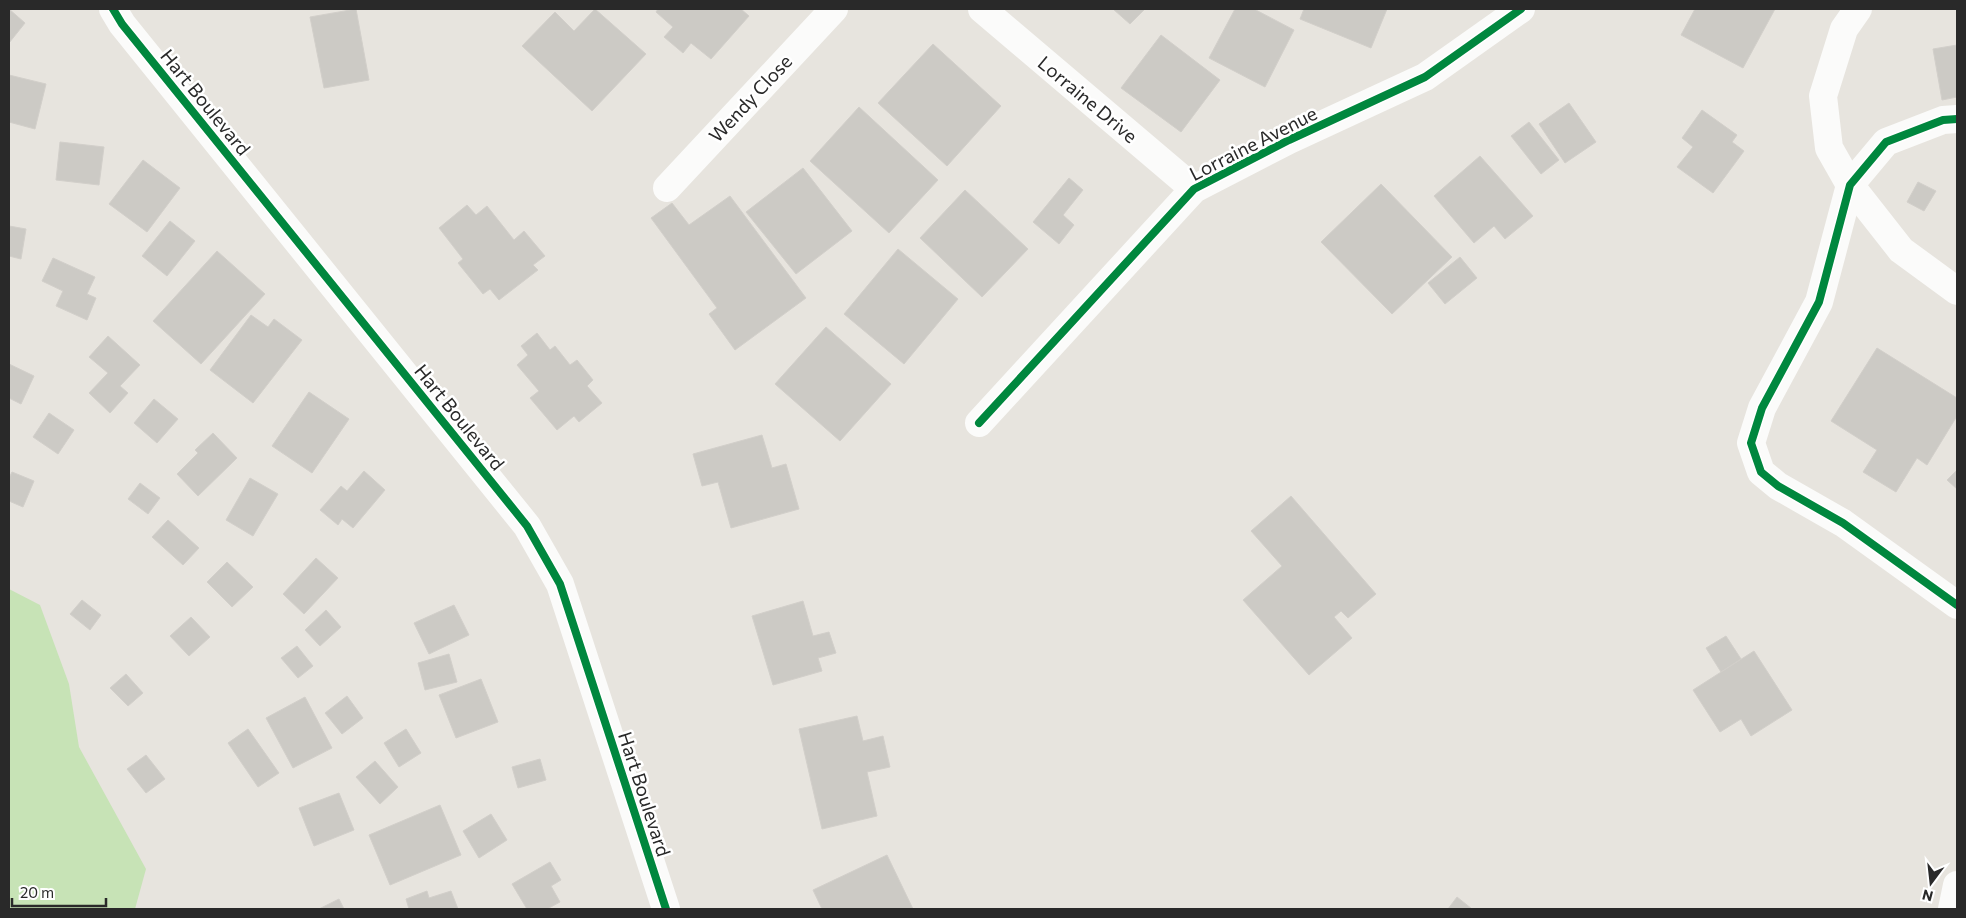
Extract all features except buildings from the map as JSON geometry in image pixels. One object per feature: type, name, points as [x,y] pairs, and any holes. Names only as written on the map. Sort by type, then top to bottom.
[{"type":"street","name":"Hart Boulevard","points":[[113,9],[128,32],[527,526],[560,584],[666,909]]},
{"type":"street","name":"Wendy Close","points":[[667,188],[834,9]]},
{"type":"street","name":"Lorraine Drive","points":[[982,9],[1194,189]]},
{"type":"street","name":"Lorraine Avenue","points":[[979,423],[1194,189],[1289,140],[1425,77],[1521,9]]},
{"type":"street","points":[[1858,9],[1844,29],[1823,96],[1829,148],[1850,185],[1901,250],[1957,291]]},
{"type":"street","points":[[1957,119],[1943,120],[1886,142],[1850,185],[1819,302],[1762,408],[1751,443],[1761,472],[1778,486],[1843,523],[1957,604]]},
{"type":"street","points":[[1952,909],[1957,885]]},
{"type":"green space","points":[[9,589],[40,605],[69,684],[79,747],[146,869],[135,909],[9,909]]},
{"type":"cycle path","points":[[113,9],[122,24],[527,526],[560,584],[666,909]]},
{"type":"cycle path","points":[[979,423],[1194,189],[1289,140],[1425,77],[1521,9]]},
{"type":"cycle path","points":[[1957,119],[1943,120],[1886,142],[1850,185],[1819,302],[1762,408],[1751,443],[1761,472],[1778,486],[1843,523],[1957,605]]}]
